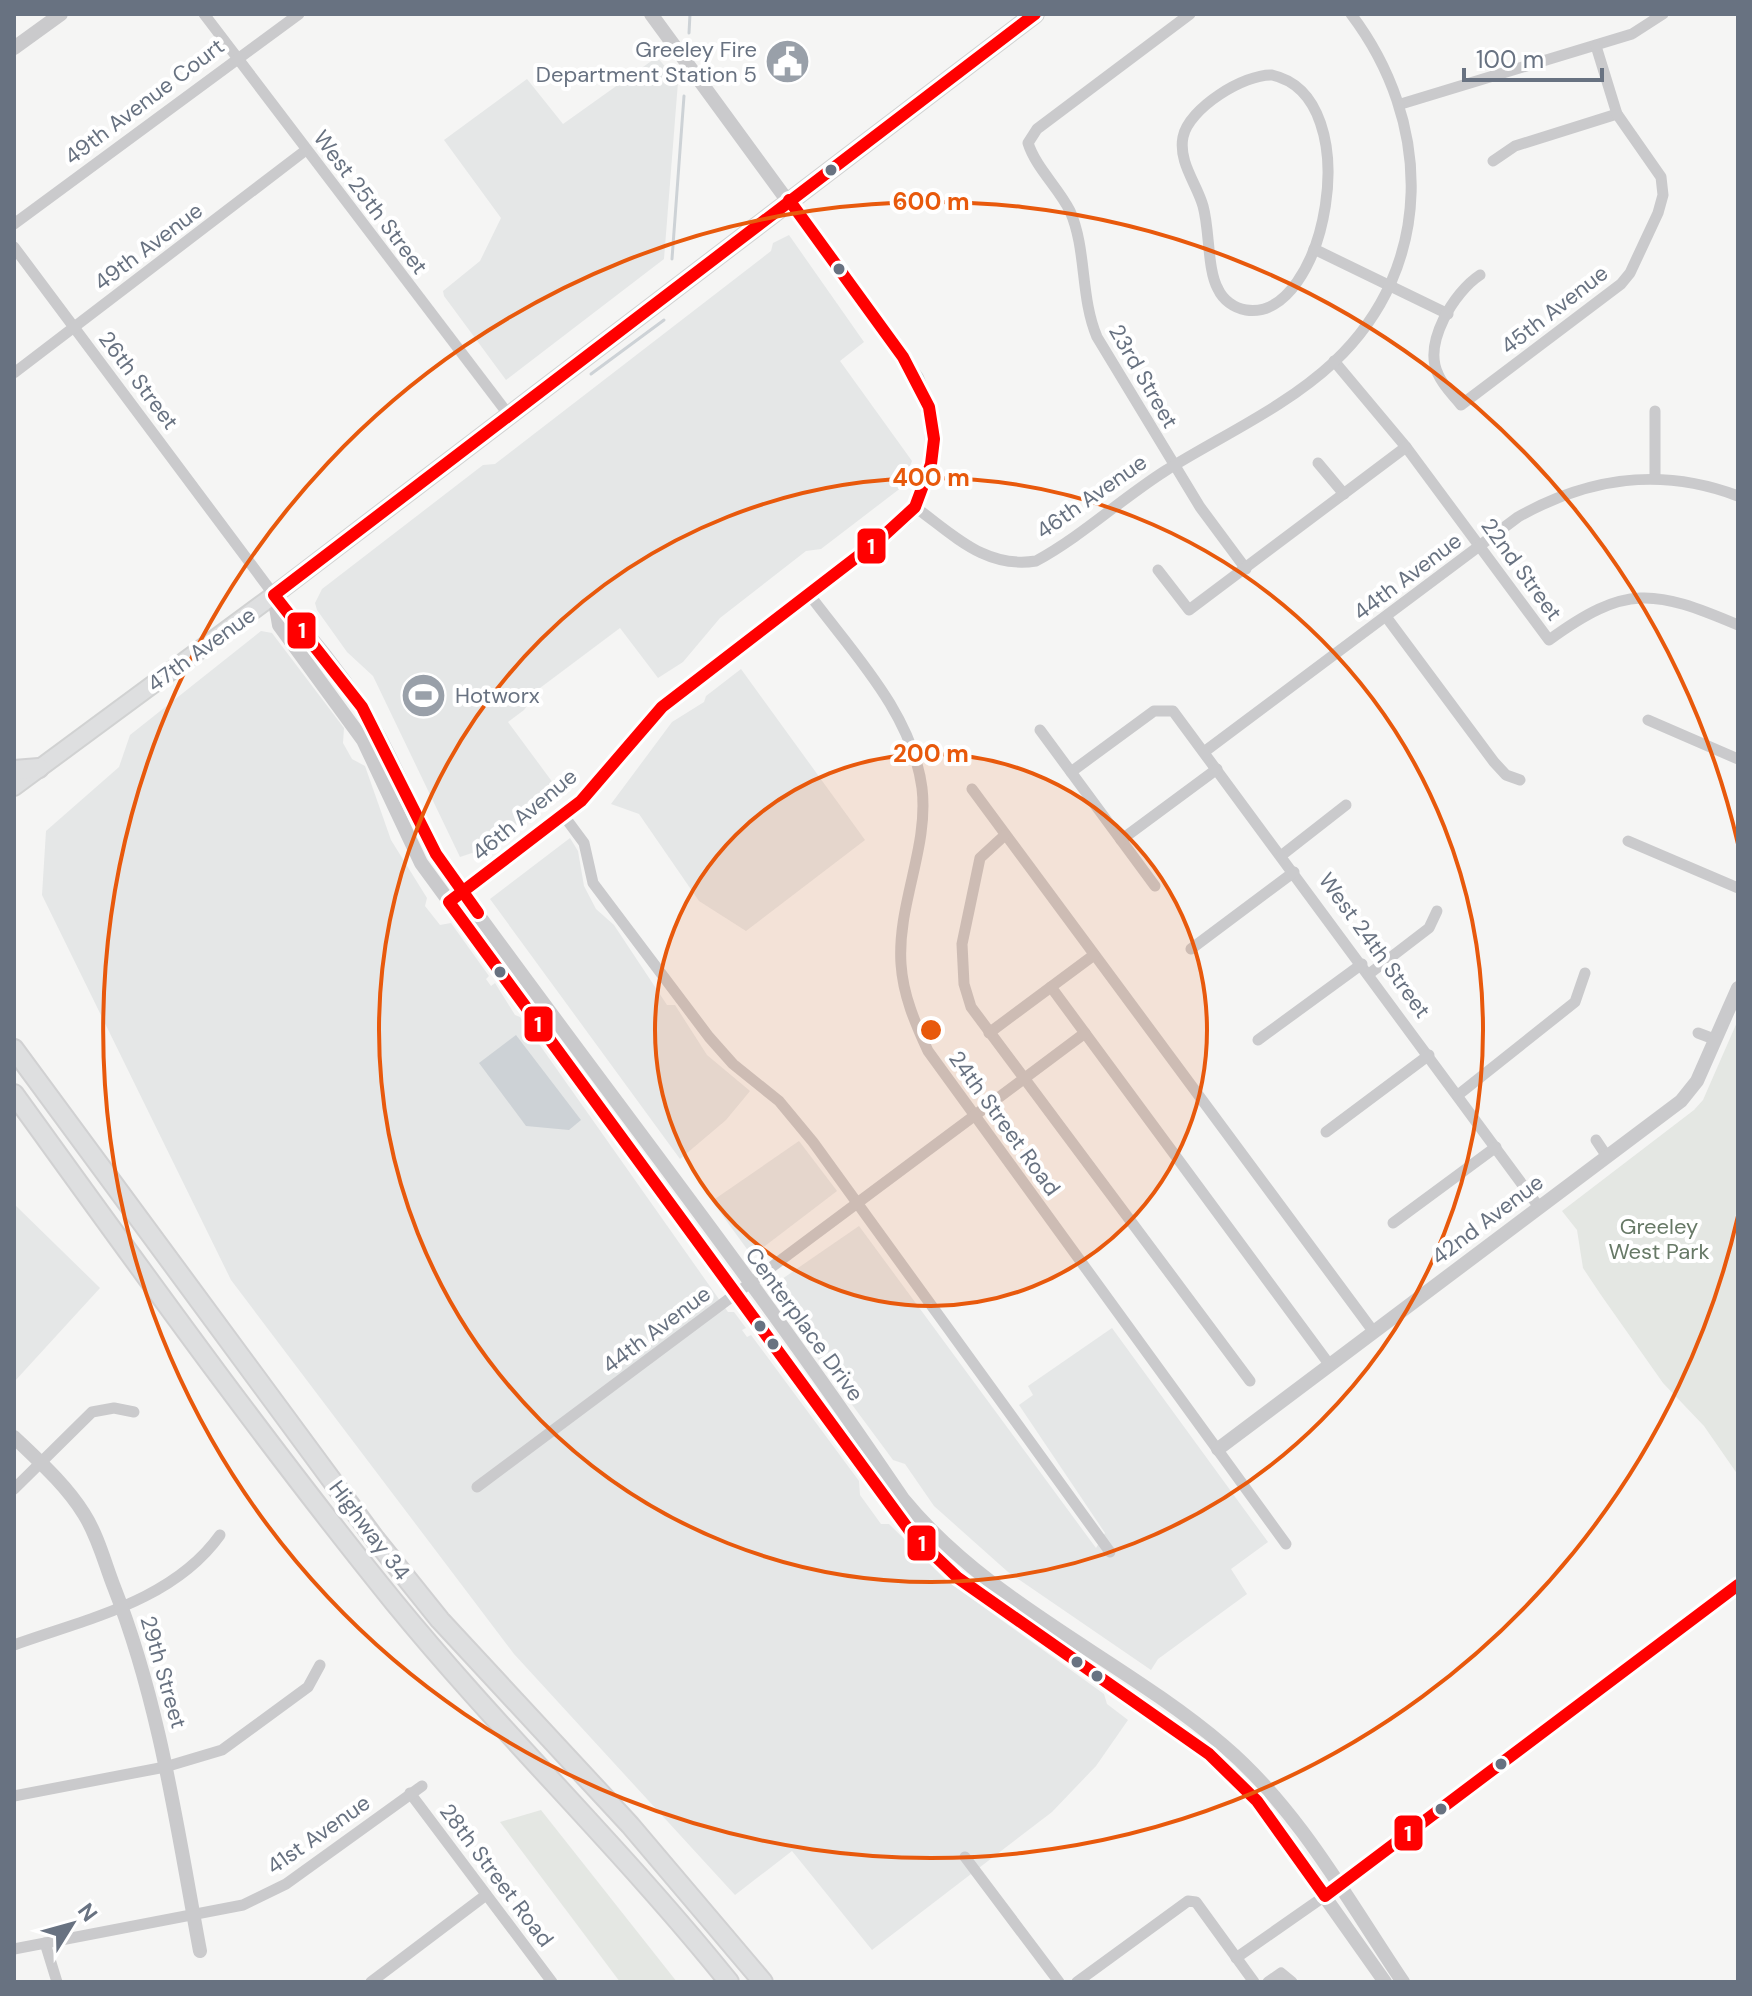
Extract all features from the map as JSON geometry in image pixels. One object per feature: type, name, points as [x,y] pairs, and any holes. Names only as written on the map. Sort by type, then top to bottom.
[{"type":"highway","points":[[14,770],[39,768]]},
{"type":"highway","name":"Highway 34","points":[[14,1049],[375,1539],[440,1620],[705,1910],[763,1982]]},
{"type":"highway","name":"Highway 34","points":[[14,1094],[394,1602],[478,1700],[626,1858],[729,1982]]},
{"type":"highway","points":[[556,1784],[574,1767]]},
{"type":"main road","name":"47th Avenue","points":[[14,787],[274,595],[1035,14]]},
{"type":"street","points":[[14,48],[61,14]]},
{"type":"street","name":"West 25th Street","points":[[204,14],[508,414]]},
{"type":"street","name":"49th Avenue Court","points":[[14,224],[236,57],[299,14]]},
{"type":"street","points":[[651,14],[903,357],[929,407],[934,439],[931,464],[915,507]]},
{"type":"street","name":"23rd Street","points":[[1190,14],[1037,129],[1028,143],[1032,156],[1071,213],[1088,316],[1097,337],[1174,466],[1246,569]]},
{"type":"street","name":"46th Avenue","points":[[449,902],[564,816],[590,791],[662,707],[888,533],[915,507],[990,558],[1017,564],[1036,561],[1174,466],[1297,390],[1334,361],[1367,322],[1388,286],[1404,240],[1411,187],[1408,138],[1401,104],[1382,58],[1351,14]]},
{"type":"street","points":[[1401,104],[1632,34],[1663,14]]},
{"type":"street","points":[[1493,161],[1515,146],[1617,114],[1596,46]]},
{"type":"street","points":[[1272,75],[1295,84],[1308,97],[1320,125],[1326,146],[1329,187],[1323,227],[1314,249],[1293,284],[1264,308],[1236,307],[1217,288],[1208,225],[1182,155],[1184,135],[1198,113],[1247,77],[1272,75]]},
{"type":"street","name":"45th Avenue","points":[[1443,312],[1434,359],[1438,375],[1461,405],[1630,273],[1658,213],[1662,183],[1658,171],[1617,114]]},
{"type":"street","name":"49th Avenue","points":[[14,373],[306,150]]},
{"type":"street","name":"26th Street","points":[[14,247],[263,580]]},
{"type":"street","points":[[1314,249],[1443,312],[1480,275]]},
{"type":"street","name":"22nd Street","points":[[1334,361],[1406,447],[1549,640],[1588,612],[1634,597],[1683,602],[1738,625]]},
{"type":"street","points":[[1655,411],[1655,477]]},
{"type":"street","points":[[1158,570],[1189,610],[1406,447]]},
{"type":"street","points":[[1318,463],[1344,494]]},
{"type":"street","name":"44th Avenue","points":[[1204,752],[1387,618],[1480,545],[1548,500],[1596,484],[1655,477],[1719,489],[1738,496]]},
{"type":"street","name":"Centerplace Drive","points":[[263,580],[362,707],[384,744],[428,840],[462,892],[924,1525],[970,1566],[1230,1751],[1269,1789],[1403,1982]]},
{"type":"street","name":"24th Street Road","points":[[809,594],[892,707],[916,759],[923,810],[921,842],[902,933],[905,993],[928,1051],[1286,1544]]},
{"type":"street","name":"Centerplace Drive","points":[[274,595],[279,625],[363,740],[421,863],[912,1534],[958,1578],[1209,1754],[1257,1801],[1385,1982]]},
{"type":"street","points":[[1387,618],[1494,762],[1506,775],[1520,780]]},
{"type":"street","name":"West 24th Street","points":[[1071,772],[1154,711],[1173,711],[1539,1207]]},
{"type":"street","points":[[1648,720],[1738,759]]},
{"type":"street","points":[[1040,730],[1155,886]]},
{"type":"street","points":[[1121,840],[1217,769]]},
{"type":"street","points":[[972,789],[1373,1331]]},
{"type":"street","points":[[1282,855],[1346,805]]},
{"type":"street","points":[[564,816],[584,843],[593,883],[709,1037],[733,1064],[779,1101],[857,1203],[1110,1552]]},
{"type":"street","points":[[1005,835],[980,858],[962,944],[964,984],[975,1015],[1250,1381]]},
{"type":"street","points":[[1628,841],[1738,888]]},
{"type":"street","points":[[1191,949],[1294,872]]},
{"type":"street","points":[[1258,1040],[1429,928],[1437,911]]},
{"type":"street","points":[[989,1033],[1094,955]]},
{"type":"street","points":[[1458,1095],[1575,1002],[1585,973]]},
{"type":"street","points":[[1051,987],[1329,1364]]},
{"type":"street","name":"42nd Avenue","points":[[1218,1449],[1681,1101],[1697,1081],[1738,988]]},
{"type":"street","name":"44th Avenue","points":[[477,1487],[1085,1033]]},
{"type":"street","points":[[1698,1033],[1714,1039]]},
{"type":"street","points":[[1326,1132],[1429,1055]]},
{"type":"street","points":[[1596,1140],[1606,1155]]},
{"type":"street","points":[[1393,1223],[1496,1147]]},
{"type":"street","points":[[14,1489],[92,1412],[114,1408],[134,1412]]},
{"type":"street","name":"29th Street","points":[[14,1437],[40,1462],[87,1518],[122,1606],[146,1674],[200,1951]]},
{"type":"street","points":[[14,1645],[156,1593],[208,1552],[220,1535]]},
{"type":"street","points":[[1236,1958],[1339,1887],[1738,1585]]},
{"type":"street","points":[[14,1796],[165,1767],[222,1750],[308,1687],[320,1665]]},
{"type":"street","name":"41st Avenue","points":[[14,1949],[243,1905],[286,1884],[422,1786]]},
{"type":"street","name":"28th Street Road","points":[[410,1793],[552,1982]]},
{"type":"street","points":[[965,1857],[1059,1982]]},
{"type":"street","points":[[371,1982],[486,1895]]},
{"type":"street","points":[[1077,1982],[1188,1901],[1196,1902],[1254,1982]]},
{"type":"street","points":[[45,1943],[57,1982]]},
{"type":"street","points":[[1268,1982],[1281,1973],[1292,1982]]},
{"type":"shaded area","points":[[657,57],[678,82],[664,259],[506,380],[444,296],[443,291],[480,261],[501,218],[444,140],[527,79],[563,124]]},
{"type":"shaded area","points":[[789,235],[864,342],[840,361],[912,461],[902,487],[821,549],[806,551],[720,618],[683,662],[658,678],[620,628],[540,688],[524,710],[508,722],[559,791],[487,848],[460,857],[373,676],[347,652],[317,610],[315,603],[322,589],[483,465],[495,464],[771,251],[773,243]]},
{"type":"shaded area","points":[[261,631],[272,633],[344,728],[343,743],[352,759],[365,766],[391,840],[427,898],[425,906],[440,925],[451,923],[489,976],[486,979],[491,986],[495,983],[515,1015],[520,1017],[728,1312],[734,1312],[746,1328],[742,1330],[747,1337],[751,1335],[859,1481],[860,1495],[881,1524],[889,1524],[946,1580],[1104,1694],[1107,1704],[1128,1720],[1096,1766],[1052,1812],[872,1950],[792,1851],[735,1895],[514,1654],[231,1280],[42,895],[46,831],[119,767],[130,735]]},
{"type":"shaded area","points":[[741,669],[865,840],[746,931],[699,901],[639,814],[611,804],[672,722],[704,702],[706,696]]},
{"type":"shaded area","points":[[570,838],[578,851],[584,886],[596,909],[614,925],[667,1005],[675,1005],[707,1055],[750,1091],[726,1120],[680,1159],[490,899]]},
{"type":"shaded area","points":[[516,1035],[581,1120],[569,1130],[526,1126],[479,1063]]},
{"type":"shaded area","points":[[799,1141],[837,1191],[752,1256],[712,1201]]},
{"type":"shaded area","points":[[14,1204],[100,1288],[14,1382]]},
{"type":"shaded area","points":[[859,1226],[1096,1548],[1105,1533],[1019,1405],[1033,1395],[1028,1386],[1112,1328],[1268,1542],[1231,1569],[1247,1594],[1158,1659],[1151,1670],[1008,1572],[934,1506],[905,1464],[893,1460],[779,1306],[782,1279]]},
{"type":"green space","name":"Greeley West Park","points":[[1738,1020],[1738,1475],[1704,1426],[1663,1383],[1583,1268],[1577,1230],[1562,1211],[1694,1110],[1703,1100]]},
{"type":"green space","points":[[541,1810],[677,1982],[620,1982],[500,1822]]},
{"type":"waterway","points":[[689,33],[690,14]]},
{"type":"waterway","points":[[672,259],[684,96]]},
{"type":"waterway","points":[[591,374],[664,320]]},
{"type":"transit line","name":"1","points":[[478,913],[436,854],[362,707],[274,595],[1035,14]]},
{"type":"transit line","name":"1","points":[[789,200],[903,357],[929,407],[934,439],[931,464],[915,507],[879,540],[662,707],[581,801],[449,902],[912,1534],[958,1578],[1209,1754],[1257,1801],[1325,1896],[1738,1585]]},
{"type":"place","name":"Greeley Fire Department Station 5","points":[[788,62]]},
{"type":"place","name":"Hotworx","points":[[424,695]]}]
